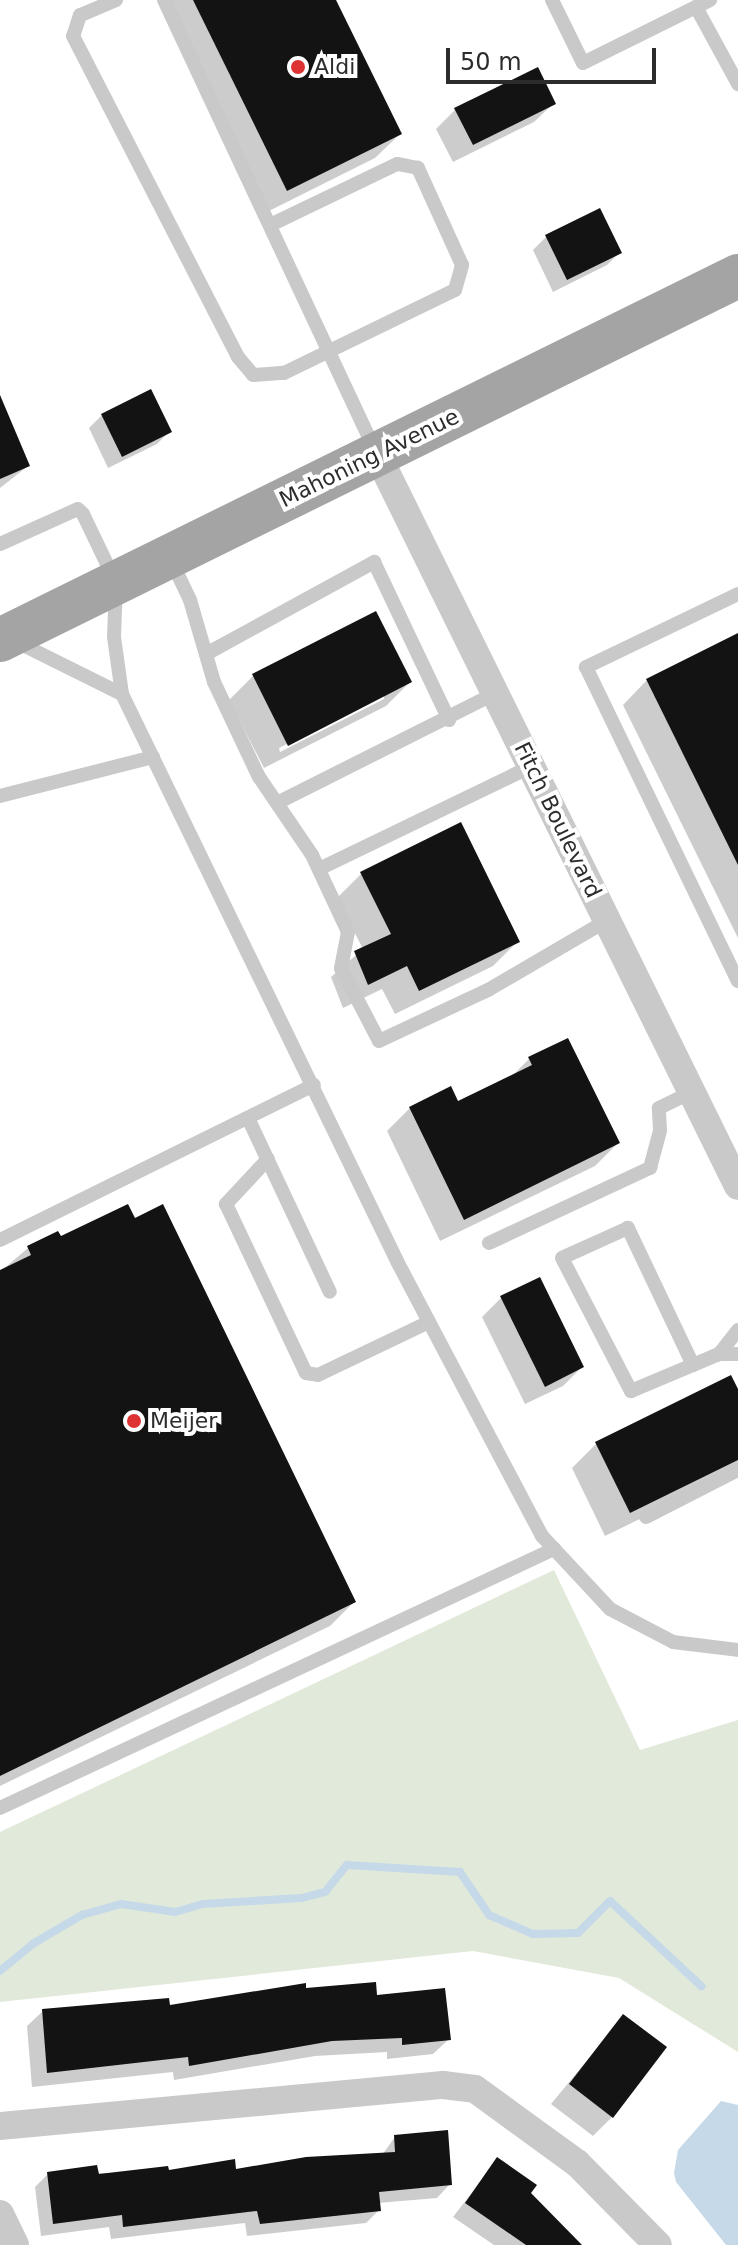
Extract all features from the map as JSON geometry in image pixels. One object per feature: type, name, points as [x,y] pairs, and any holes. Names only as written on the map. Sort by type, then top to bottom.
[{"type":"main road","name":"Mahoning Avenue","points":[[4,639],[738,276]]},
{"type":"street","name":"Fitch Boulevard","points":[[377,454],[738,1186]]},
{"type":"street","points":[[0,2126],[443,2085],[475,2089],[577,2163],[658,2245]]},
{"type":"street","points":[[0,2214],[15,2245]]},
{"type":"lane","points":[[116,0],[80,15],[73,36],[238,357],[253,375],[284,373],[455,290],[462,265],[418,168],[397,164],[270,225]]},
{"type":"lane","points":[[164,0],[377,454]]},
{"type":"lane","points":[[552,0],[583,63],[710,0]]},
{"type":"lane","points":[[696,7],[738,84]]},
{"type":"lane","points":[[0,544],[78,509],[116,583],[114,637],[122,694],[429,1322],[554,1549],[610,1609],[673,1642],[738,1650]]},
{"type":"lane","points":[[169,556],[190,600],[206,654],[233,723],[277,803],[319,869],[348,932],[341,968],[379,1041],[488,990],[608,920]]},
{"type":"lane","points":[[206,654],[374,562],[449,720]]},
{"type":"lane","points":[[738,594],[586,667],[738,981]]},
{"type":"lane","points":[[4,639],[122,694]]},
{"type":"lane","points":[[277,803],[449,720],[496,693]]},
{"type":"lane","points":[[0,796],[153,757]]},
{"type":"lane","points":[[319,869],[532,766]]},
{"type":"lane","points":[[0,1240],[314,1085]]},
{"type":"lane","points":[[489,1243],[650,1168],[659,1108],[692,1092]]},
{"type":"lane","points":[[248,1118],[330,1292]]},
{"type":"lane","points":[[268,1159],[226,1204],[306,1373],[318,1375],[429,1322]]},
{"type":"lane","points":[[693,1365],[628,1228],[562,1258],[631,1391],[693,1365],[719,1354],[738,1354]]},
{"type":"lane","points":[[719,1354],[738,1330]]},
{"type":"lane","points":[[646,1517],[738,1470]]},
{"type":"lane","points":[[0,1808],[554,1549]]},
{"type":"green space","points":[[554,1570],[640,1750],[738,1720],[738,2052],[619,1978],[473,1951],[0,2002],[0,1832]]},
{"type":"water","points":[[721,2101],[738,2105],[738,2245],[726,2245],[676,2182],[674,2173],[678,2150]]},
{"type":"building","name":"Aldi","points":[[193,0],[336,0],[402,134],[287,191]]},
{"type":"building","points":[[538,67],[556,104],[473,145],[454,108]]},
{"type":"building","points":[[600,208],[622,253],[567,280],[545,235]]},
{"type":"building","points":[[151,389],[172,432],[122,457],[101,414]]},
{"type":"building","points":[[0,395],[30,466],[0,479]]},
{"type":"building","points":[[376,611],[412,682],[288,746],[252,674]]},
{"type":"building","points":[[738,633],[738,865],[646,679]]},
{"type":"building","points":[[461,822],[520,942],[419,991],[407,966],[368,985],[354,951],[391,934],[360,872]]},
{"type":"building","points":[[568,1038],[620,1143],[464,1220],[409,1107],[451,1086],[458,1101],[532,1065],[528,1057]]},
{"type":"building","name":"Meijer","points":[[128,1204],[135,1218],[163,1204],[356,1602],[0,1776],[0,1270],[31,1255],[27,1246],[58,1231],[61,1236]]},
{"type":"building","points":[[540,1277],[584,1367],[545,1387],[500,1296]]},
{"type":"building","points":[[731,1375],[738,1389],[738,1460],[630,1513],[595,1442]]},
{"type":"building","points":[[376,1982],[377,1995],[445,1988],[451,2040],[402,2045],[402,2038],[332,2041],[189,2066],[188,2057],[47,2073],[42,2009],[169,1998],[170,2005],[306,1983],[306,1988]]},
{"type":"building","points":[[623,2014],[667,2047],[613,2118],[569,2084]]},
{"type":"building","points":[[448,2130],[452,2185],[379,2192],[381,2211],[260,2224],[257,2211],[123,2227],[122,2215],[53,2224],[47,2172],[97,2165],[99,2174],[168,2166],[169,2170],[235,2159],[236,2169],[306,2157],[395,2152],[394,2135]]},
{"type":"building","points":[[497,2157],[537,2185],[531,2193],[582,2245],[526,2245],[465,2203]]},
{"type":"waterway","points":[[0,1971],[34,1943],[82,1915],[121,1904],[175,1912],[203,1904],[302,1898],[325,1892],[347,1865],[460,1872],[489,1915],[533,1934],[578,1933],[610,1901],[701,1986]]},
{"type":"place","name":"Aldi","points":[[298,67]]},
{"type":"place","name":"Meijer","points":[[134,1421]]}]
